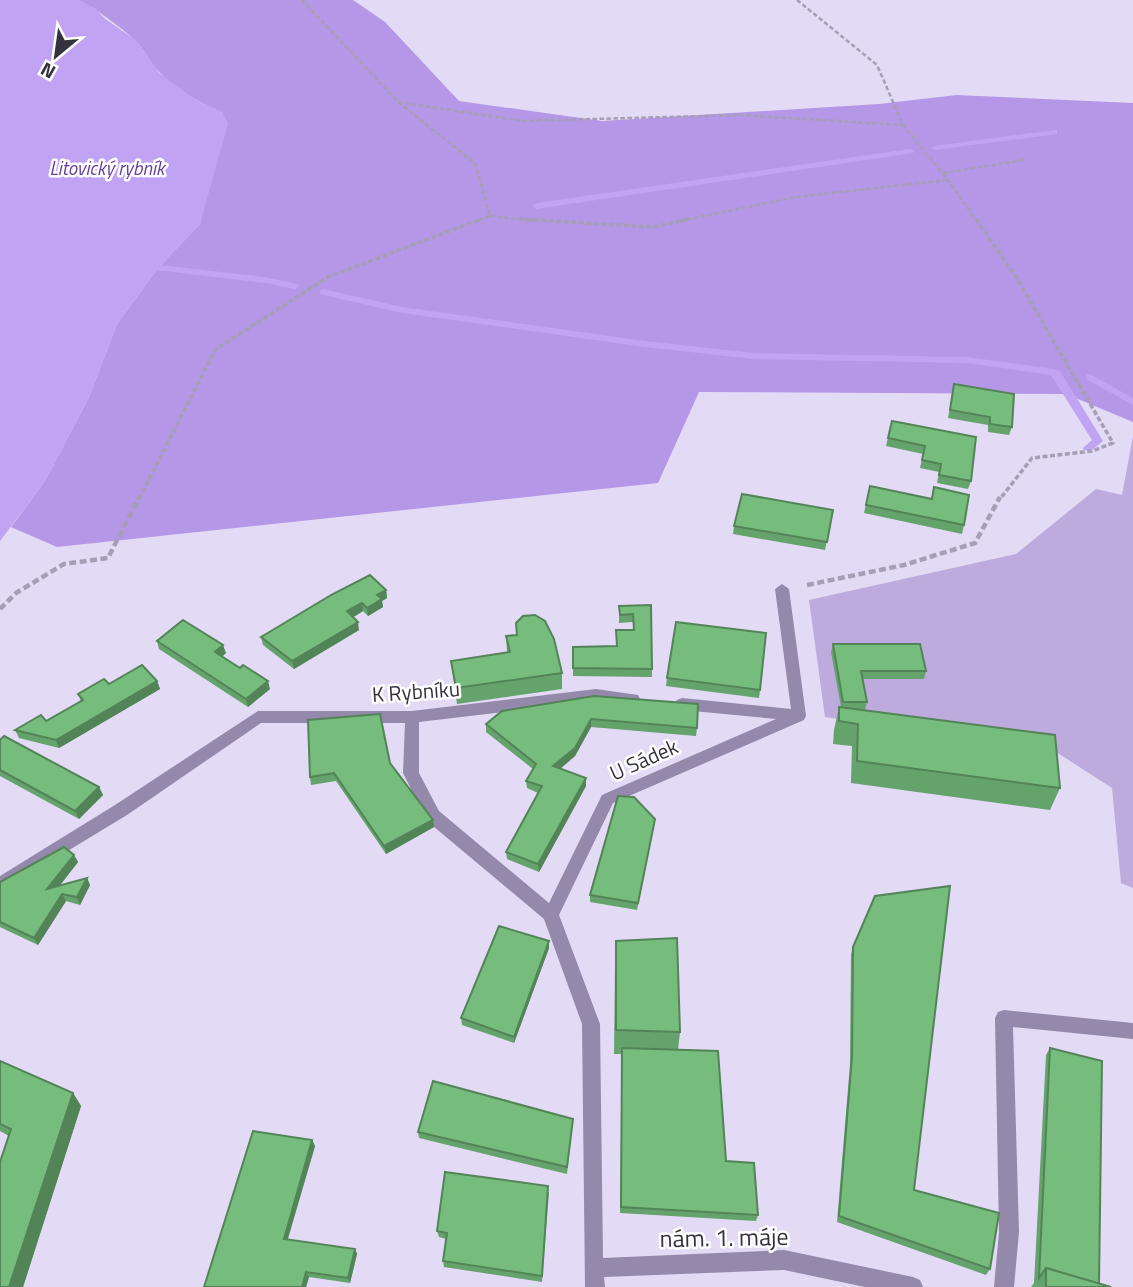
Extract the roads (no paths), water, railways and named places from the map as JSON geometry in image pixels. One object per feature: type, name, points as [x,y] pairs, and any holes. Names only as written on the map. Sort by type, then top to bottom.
[{"type":"street","points":[[782,589],[799,716]]},
{"type":"street","name":"K Rybníku","points":[[0,885],[121,810],[258,717],[412,716],[596,695],[799,716]]},
{"type":"street","points":[[412,716],[411,774],[433,816],[551,915],[591,1024],[594,1278]]},
{"type":"street","name":"U Sádek","points":[[551,915],[607,799],[799,716]]},
{"type":"street","points":[[1004,1287],[1009,1232],[1004,1018],[1133,1031]]},
{"type":"street","name":"nám. 1. máje","points":[[594,1278],[784,1260],[913,1287]]},
{"type":"water","name":"Litovický rybník","points":[[0,0],[78,0],[95,8],[104,18],[137,41],[159,73],[196,100],[223,113],[228,124],[200,224],[158,268],[117,324],[89,397],[45,481],[0,541]]},
{"type":"waterway","points":[[935,148],[1054,132]]},
{"type":"waterway","points":[[536,206],[910,151]]},
{"type":"waterway","points":[[143,266],[295,286]]},
{"type":"waterway","points":[[323,292],[402,310],[645,344],[753,356],[967,360],[1054,373]]},
{"type":"waterway","points":[[1054,373],[1098,441],[1088,448]]},
{"type":"waterway","points":[[1090,377],[1133,402]]}]
